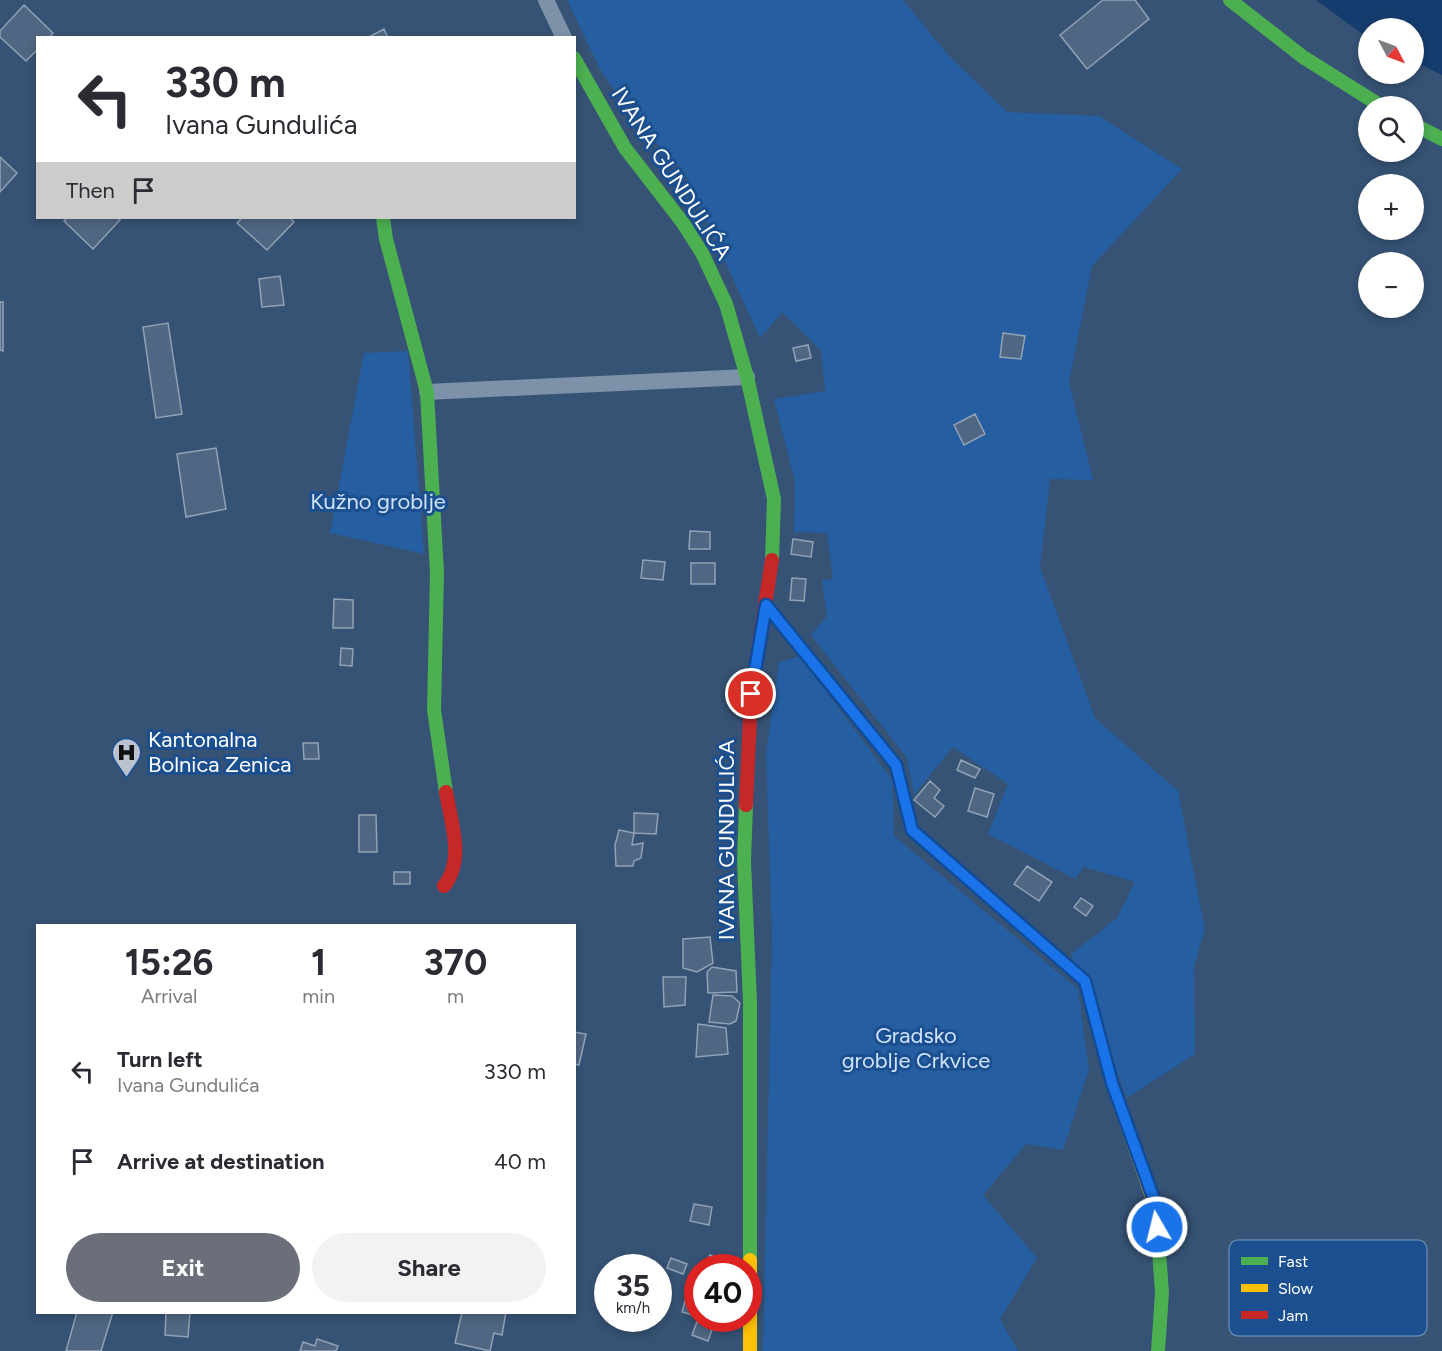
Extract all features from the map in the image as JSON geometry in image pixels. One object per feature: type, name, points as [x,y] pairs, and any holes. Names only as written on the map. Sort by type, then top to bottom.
[{"type":"main road","points":[[1230,0],[1269,32],[1366,96]]},
{"type":"main road","name":"IVANA GUNDULIĆA","points":[[576,62],[625,148],[683,223],[702,253],[726,304],[747,377],[774,498],[774,549],[751,694],[744,861],[750,1002],[750,1351]]},
{"type":"main road","points":[[1424,130],[1442,139]]},
{"type":"main road","points":[[382,219],[427,393],[436,573],[434,710],[456,857],[452,876],[444,886]]},
{"type":"main road","points":[[766,605],[896,765],[912,830],[1085,981],[1112,1083],[1156,1205],[1162,1293],[1158,1351]]},
{"type":"street","points":[[546,0],[563,36]]},
{"type":"street","points":[[427,393],[747,377]]},
{"type":"green space","points":[[567,0],[903,0],[949,56],[1007,112],[1099,116],[1182,169],[1092,266],[1069,382],[1093,480],[1050,479],[1040,567],[1095,718],[1178,791],[1205,930],[1194,966],[1195,1054],[1127,1098],[1071,954],[1117,918],[1135,882],[1084,867],[1075,879],[988,834],[1008,784],[953,747],[914,795],[907,758],[811,635],[827,616],[822,580],[833,579],[827,533],[794,532],[795,482],[774,399],[825,391],[821,350],[782,312],[760,338],[684,171],[636,122],[600,69]]},
{"type":"green space","name":"Kužno groblje","points":[[408,351],[424,554],[330,533],[364,353]]},
{"type":"green space","name":"Gradsko groblje Crkvice","points":[[800,656],[892,780],[894,836],[1078,989],[1089,1070],[1063,1150],[1026,1144],[983,1195],[1037,1258],[1000,1319],[1018,1351],[763,1351],[772,936],[766,754],[779,662]]},
{"type":"shaded area","points":[[1316,0],[1442,0],[1442,75],[1424,66],[1424,18],[1358,18],[1358,31]]},
{"type":"building","points":[[1103,0],[1135,0],[1149,19],[1087,69],[1060,35]]},
{"type":"building","points":[[24,5],[53,33],[51,36],[36,36],[36,51],[26,61],[0,37],[0,31]]},
{"type":"building","points":[[384,29],[387,36],[371,36]]},
{"type":"building","points":[[0,157],[17,173],[0,192]]},
{"type":"building","points":[[66,219],[120,220],[93,249],[64,221]]},
{"type":"building","points":[[241,219],[291,219],[294,222],[267,250],[237,223]]},
{"type":"building","points":[[280,276],[284,305],[262,307],[259,279]]},
{"type":"building","points":[[0,302],[3,302],[3,351],[0,350]]},
{"type":"building","points":[[168,323],[182,414],[156,418],[143,327]]},
{"type":"building","points":[[1003,333],[1025,336],[1021,359],[1000,357]]},
{"type":"building","points":[[808,345],[811,358],[796,361],[793,348]]},
{"type":"building","points":[[975,414],[985,434],[964,445],[954,425]]},
{"type":"building","points":[[216,448],[226,509],[186,517],[177,454]]},
{"type":"building","points":[[690,531],[710,532],[710,549],[689,549]]},
{"type":"building","points":[[793,539],[813,542],[811,557],[791,554]]},
{"type":"building","points":[[643,560],[665,562],[663,580],[641,578]]},
{"type":"building","points":[[691,563],[715,563],[715,584],[691,584]]},
{"type":"building","points":[[792,578],[806,579],[804,601],[790,600]]},
{"type":"building","points":[[334,599],[353,600],[353,628],[333,628]]},
{"type":"building","points":[[341,648],[353,649],[352,666],[340,665]]},
{"type":"building","points":[[303,743],[318,743],[319,759],[304,759]]},
{"type":"building","points":[[961,760],[980,769],[975,778],[957,770]]},
{"type":"building","points":[[930,781],[940,790],[934,798],[944,806],[935,817],[914,800]]},
{"type":"building","points":[[975,788],[994,794],[987,817],[968,811]]},
{"type":"building","points":[[634,813],[658,814],[656,834],[634,833]]},
{"type":"building","points":[[359,815],[376,815],[377,852],[359,852]]},
{"type":"building","points":[[619,830],[634,833],[632,845],[643,843],[641,858],[634,861],[633,866],[616,866],[615,845]]},
{"type":"building","points":[[1027,866],[1052,882],[1039,901],[1014,884]]},
{"type":"building","points":[[394,872],[410,872],[410,884],[394,884]]},
{"type":"building","points":[[1081,898],[1093,906],[1086,916],[1074,907]]},
{"type":"building","points":[[710,937],[713,963],[697,972],[683,968],[683,939]]},
{"type":"building","points":[[712,967],[736,971],[737,992],[708,993],[707,972]]},
{"type":"building","points":[[663,977],[686,977],[685,1005],[664,1007]]},
{"type":"building","points":[[713,995],[732,996],[740,1003],[736,1021],[730,1024],[709,1022]]},
{"type":"building","points":[[698,1024],[726,1028],[728,1054],[696,1057]]},
{"type":"building","points":[[576,1032],[586,1034],[579,1065],[576,1064]]},
{"type":"building","points":[[694,1204],[712,1207],[709,1225],[690,1221]]},
{"type":"building","points":[[672,1258],[684,1263],[683,1274],[672,1270]]},
{"type":"building","points":[[76,1314],[112,1314],[101,1351],[66,1351]]},
{"type":"building","points":[[166,1314],[190,1314],[188,1337],[165,1335]]},
{"type":"building","points":[[462,1314],[506,1314],[502,1335],[494,1333],[490,1351],[455,1343]]},
{"type":"building","points":[[693,1332],[711,1332],[708,1341],[692,1335]]},
{"type":"building","points":[[317,1339],[338,1346],[336,1351],[300,1351],[303,1342],[315,1346]]},
{"type":"traffic: fast","points":[[1230,0],[1303,57],[1365,96]]},
{"type":"traffic: fast","points":[[576,62],[625,148],[683,223],[702,253],[726,304],[747,377],[774,499],[772,560]]},
{"type":"traffic: fast","points":[[1424,130],[1442,139]]},
{"type":"traffic: fast","points":[[383,219],[386,239],[427,392],[437,573],[434,710],[446,792]]},
{"type":"traffic: fast","points":[[766,605],[896,765],[912,830],[1025,929]]},
{"type":"traffic: fast","points":[[746,805],[744,861],[750,1002],[750,1254]]},
{"type":"traffic: fast","points":[[1156,1208],[1162,1293],[1158,1351]]},
{"type":"traffic: slow","points":[[1025,929],[1085,981],[1112,1083],[1156,1208]]},
{"type":"traffic: slow","points":[[750,1332],[750,1351]]},
{"type":"traffic: jam","points":[[746,805],[751,694],[772,560]]},
{"type":"traffic: jam","points":[[444,886],[454,865],[455,853],[455,840],[446,792]]},
{"type":"place","name":"Kantonalna Bolnica Zenica","points":[[127,778]]},
{"type":"route","points":[[751,694],[766,605],[896,765],[912,830],[1085,981],[1112,1083],[1156,1205],[1157,1227]]}]
